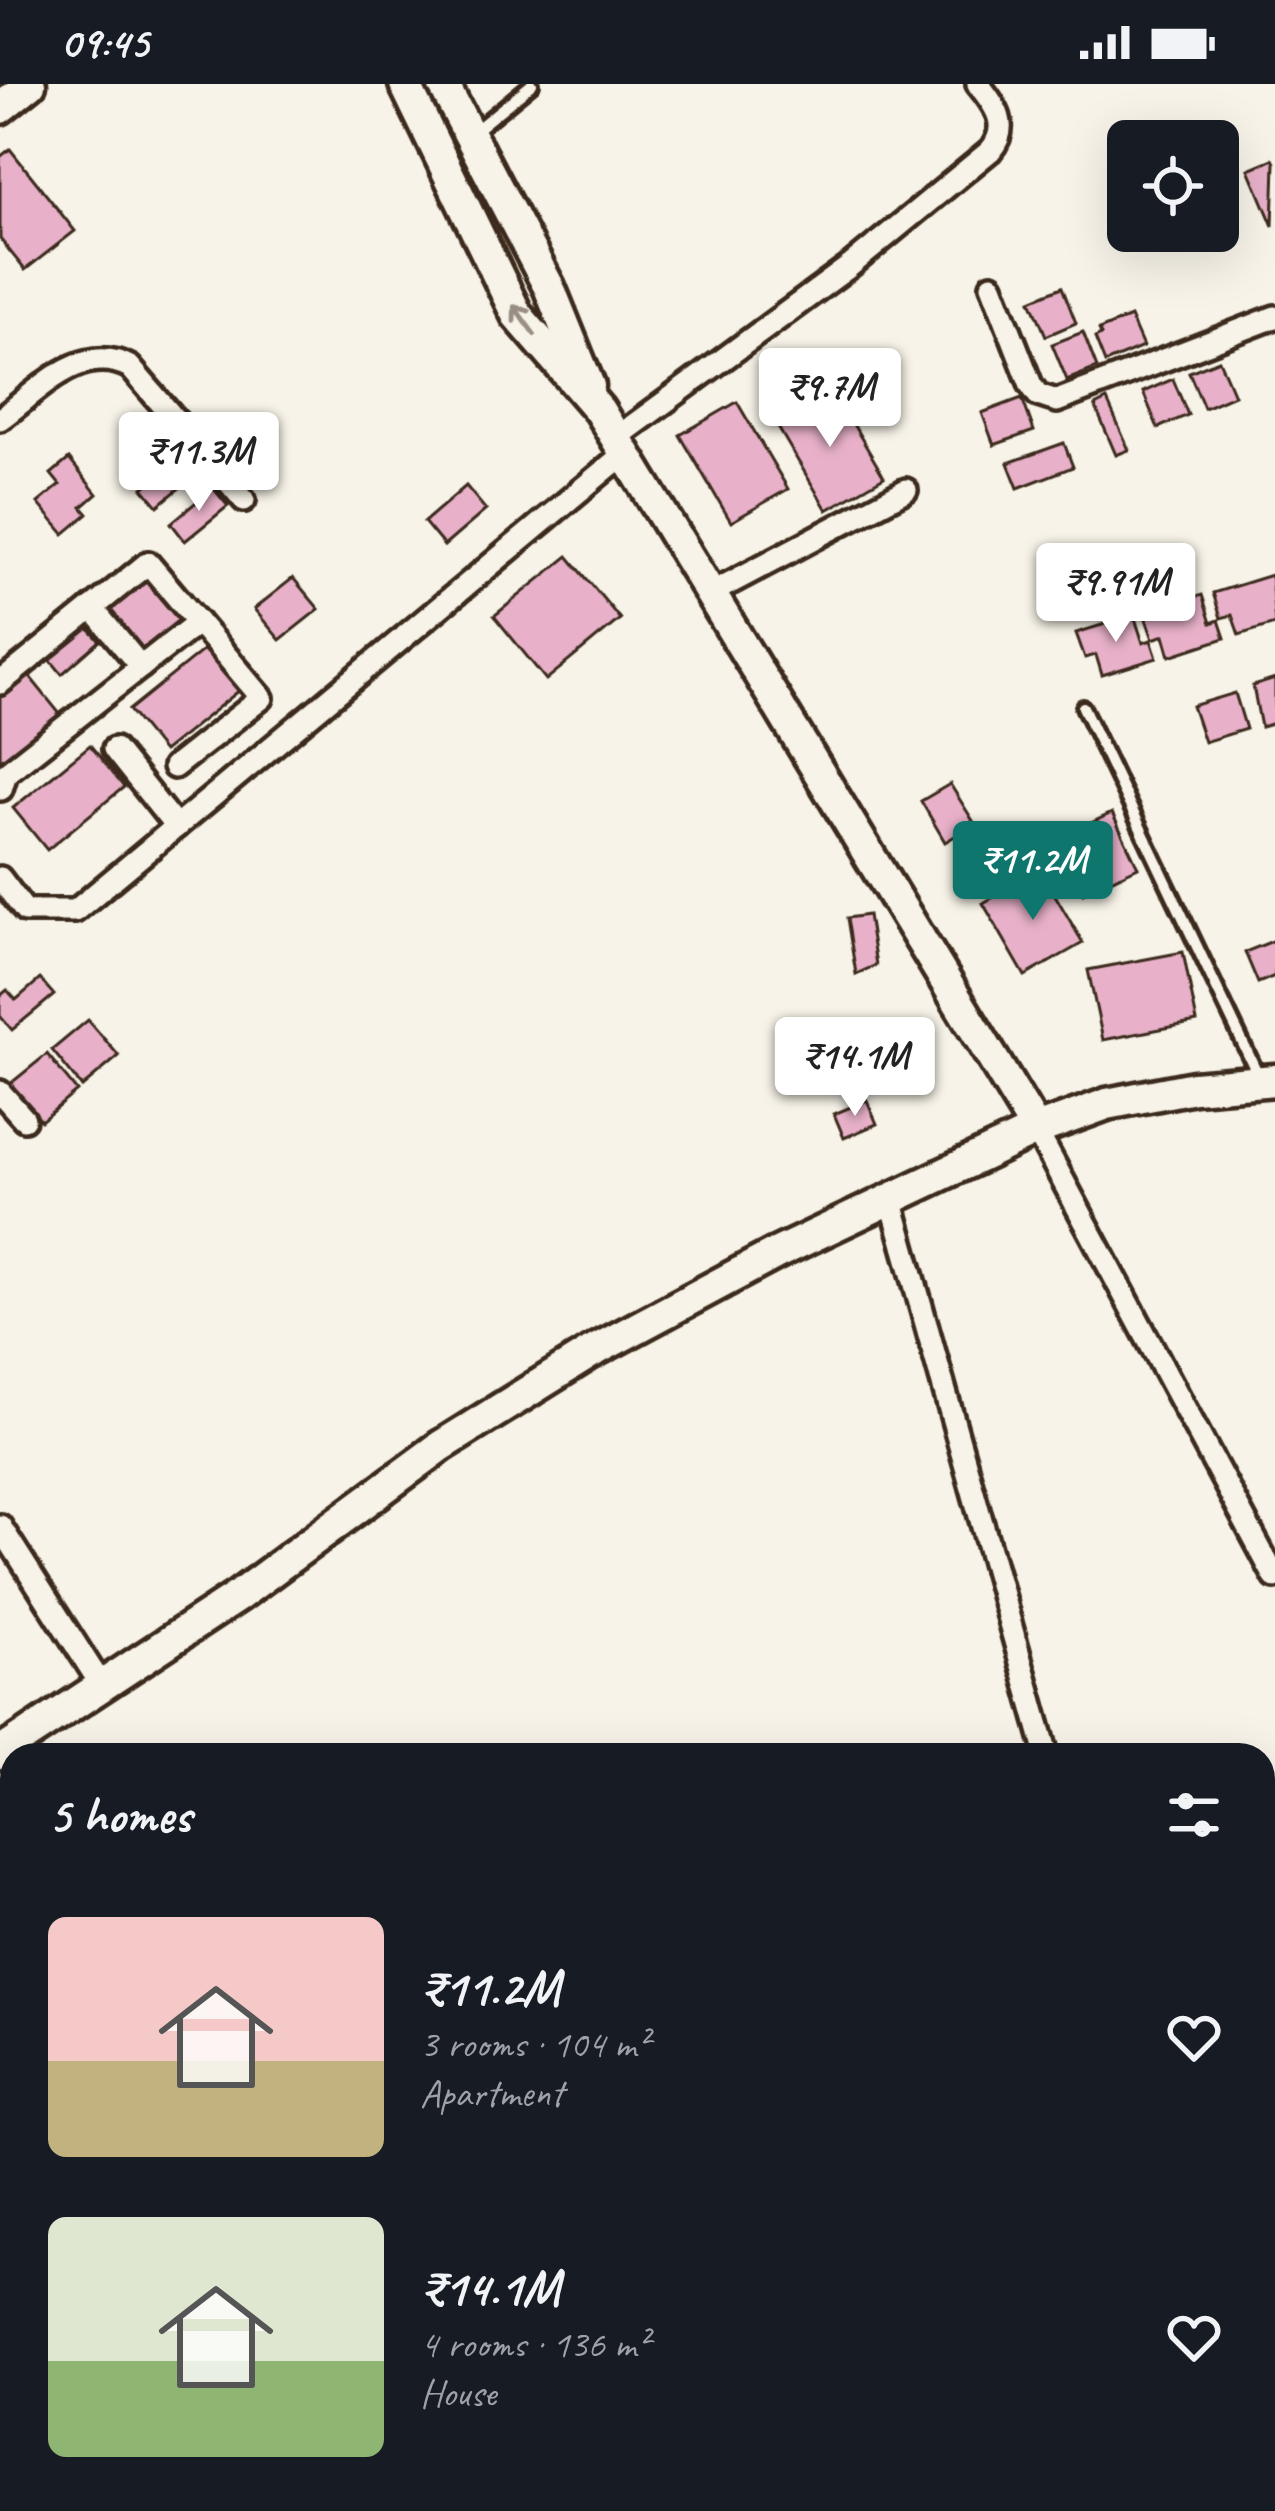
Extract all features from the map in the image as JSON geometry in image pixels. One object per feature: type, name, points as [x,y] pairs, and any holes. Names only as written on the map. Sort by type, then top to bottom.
[{"type":"street","points":[[0,109],[30,84]]},
{"type":"street","points":[[405,84],[517,315],[598,410],[621,446],[1036,1130],[1275,1576]]},
{"type":"street","points":[[443,84],[549,287],[598,410]]},
{"type":"street","points":[[0,878],[26,911],[75,911],[621,446],[990,152],[1000,140],[1002,125],[978,84]]},
{"type":"street","points":[[992,285],[1031,385],[1039,395],[1057,401],[1275,316]]},
{"type":"street","points":[[0,418],[88,358],[116,359],[130,367],[244,500]]},
{"type":"street","points":[[711,593],[906,490]]},
{"type":"street","points":[[0,683],[148,563],[262,698],[174,767]]},
{"type":"street","points":[[92,608],[141,667]]},
{"type":"street","points":[[0,789],[6,772],[141,667],[203,627]]},
{"type":"street","points":[[0,789],[15,784],[203,627]]},
{"type":"street","points":[[114,749],[176,827]]},
{"type":"street","points":[[15,1743],[238,1596],[441,1446],[590,1353],[1036,1130],[1128,1100],[1268,1081]]},
{"type":"street","points":[[0,1092],[25,1119]]},
{"type":"street","points":[[891,1199],[1044,1743]]},
{"type":"street","points":[[0,1526],[102,1685]]},
{"type":"lane","points":[[470,135],[532,84]]},
{"type":"lane","points":[[1083,707],[1268,1081]]},
{"type":"building","points":[[10,149],[75,231],[25,270],[0,239],[0,157]]},
{"type":"building","points":[[1273,159],[1275,163],[1273,226],[1249,169]]},
{"type":"building","points":[[1062,287],[1076,323],[1046,336],[1031,300]]},
{"type":"building","points":[[1130,317],[1143,347],[1105,363],[1095,338],[1101,335],[1099,330]]},
{"type":"building","points":[[1083,332],[1097,368],[1067,380],[1052,344]]},
{"type":"building","points":[[1219,360],[1234,395],[1204,408],[1189,372]]},
{"type":"building","points":[[1173,379],[1188,415],[1158,428],[1143,392]]},
{"type":"building","points":[[833,390],[884,477],[827,510],[776,424]]},
{"type":"building","points":[[1022,398],[1034,431],[994,445],[982,413]]},
{"type":"building","points":[[1107,400],[1129,450],[1116,455],[1095,406]]},
{"type":"building","points":[[737,402],[788,489],[731,522],[680,435]]},
{"type":"building","points":[[1064,443],[1073,467],[1018,488],[1008,463]]},
{"type":"building","points":[[186,453],[200,471],[158,506],[143,488]]},
{"type":"building","points":[[69,459],[97,494],[82,507],[88,514],[64,534],[38,503],[60,485],[51,474]]},
{"type":"building","points":[[466,486],[486,510],[444,546],[424,522]]},
{"type":"building","points":[[213,488],[228,506],[185,541],[171,523]]},
{"type":"building","points":[[568,556],[620,619],[546,680],[494,616]]},
{"type":"building","points":[[151,574],[185,615],[135,657],[101,615]]},
{"type":"building","points":[[1271,575],[1275,624],[1239,635],[1232,615],[1221,618],[1213,593]]},
{"type":"building","points":[[293,578],[319,609],[280,640],[254,609]]},
{"type":"building","points":[[1202,595],[1211,623],[1219,620],[1225,638],[1170,656],[1164,635],[1153,639],[1144,613]]},
{"type":"building","points":[[1134,615],[1143,643],[1151,640],[1157,658],[1102,675],[1096,655],[1085,658],[1076,633]]},
{"type":"building","points":[[85,625],[100,641],[62,674],[48,657]]},
{"type":"building","points":[[206,648],[240,690],[163,752],[129,710]]},
{"type":"building","points":[[26,672],[60,714],[0,763],[0,694]]},
{"type":"building","points":[[1275,679],[1275,723],[1261,727],[1253,686]]},
{"type":"building","points":[[1235,693],[1246,729],[1204,742],[1192,706]]},
{"type":"building","points":[[90,745],[124,787],[47,850],[13,808]]},
{"type":"building","points":[[950,784],[975,824],[945,842],[921,801]]},
{"type":"building","points":[[1112,813],[1138,867],[1083,893],[1057,839]]},
{"type":"building","points":[[1041,871],[1083,943],[1025,976],[983,903]]},
{"type":"building","points":[[868,915],[876,965],[856,974],[847,918]]},
{"type":"building","points":[[1275,940],[1275,976],[1258,983],[1245,952]]},
{"type":"building","points":[[1183,952],[1197,1022],[1103,1040],[1088,970]]},
{"type":"building","points":[[40,979],[54,995],[12,1030],[0,1016],[0,996],[7,990],[16,1000]]},
{"type":"building","points":[[88,1020],[119,1056],[82,1087],[52,1050]]},
{"type":"building","points":[[47,1054],[77,1091],[41,1121],[10,1084]]},
{"type":"building","points":[[867,1100],[877,1124],[844,1138],[834,1114]]}]
